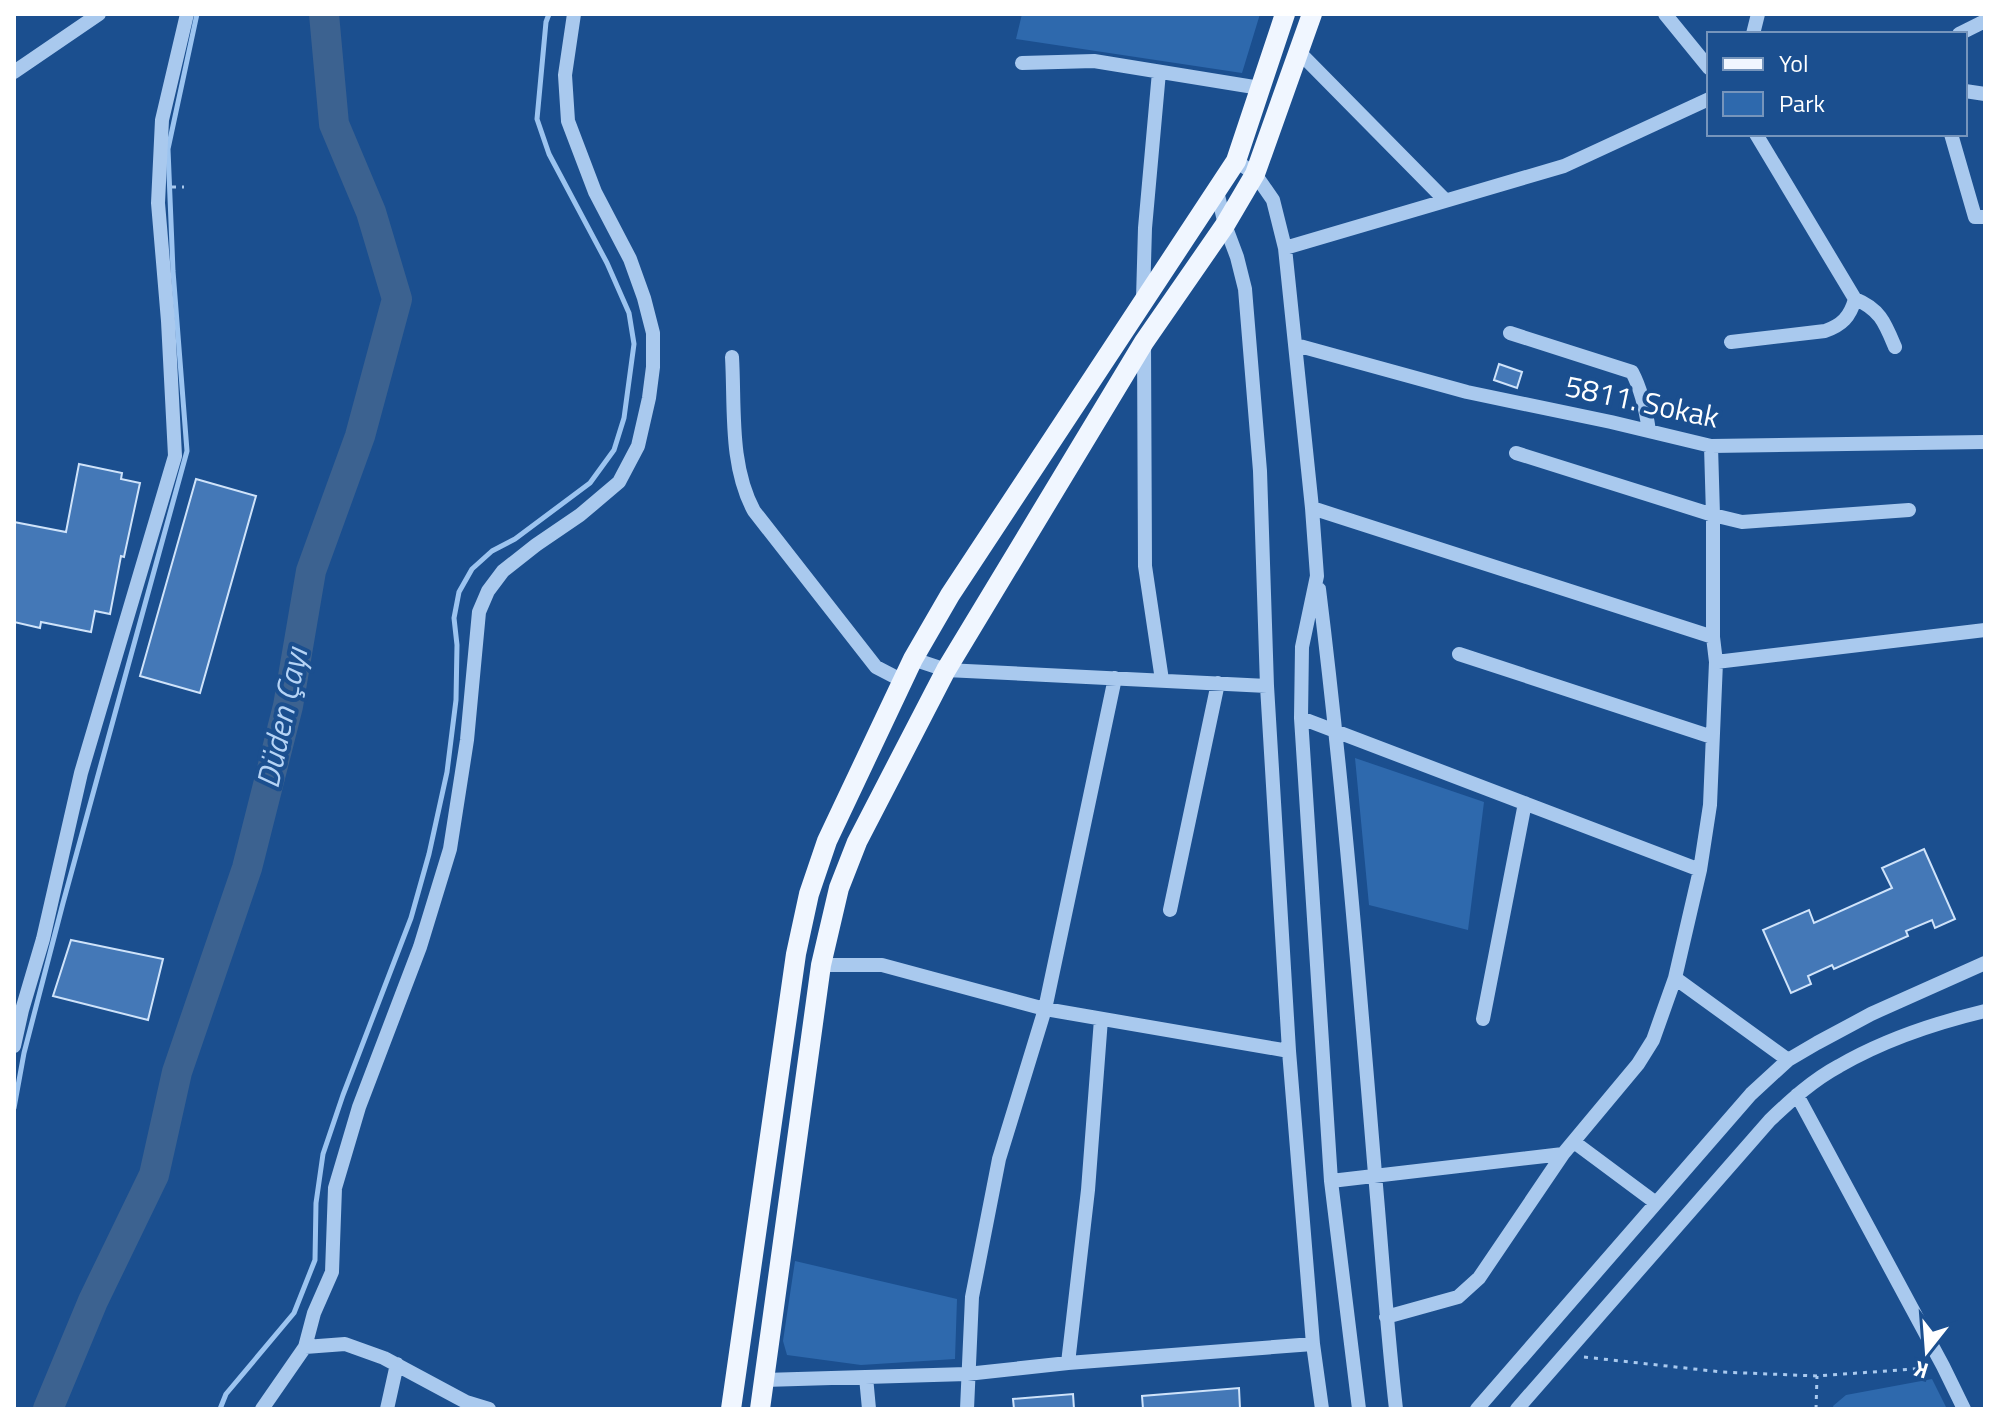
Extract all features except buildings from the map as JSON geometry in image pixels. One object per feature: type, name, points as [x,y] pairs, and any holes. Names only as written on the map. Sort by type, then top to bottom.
[{"type":"main road","points":[[731,1409],[793,969],[809,894],[827,841],[913,659],[950,595],[1236,161],[1285,14]]},
{"type":"main road","points":[[760,1409],[821,965],[839,888],[857,842],[946,670],[1144,342],[1225,225],[1255,174],[1312,14]]},
{"type":"street","points":[[14,72],[99,14]]},
{"type":"street","points":[[14,1046],[43,939],[81,773],[175,456],[158,203],[162,120],[187,14]]},
{"type":"street","points":[[262,1409],[305,1347],[314,1313],[332,1272],[335,1188],[359,1107],[420,947],[450,849],[467,740],[479,612],[488,591],[503,571],[580,515],[619,482],[638,446],[649,398],[653,333],[644,298],[630,259],[595,192],[568,121],[565,75],[574,14]]},
{"type":"street","points":[[1665,14],[1707,66]]},
{"type":"street","points":[[1963,32],[1985,21]]},
{"type":"street","points":[[1299,52],[1445,200]]},
{"type":"street","points":[[1022,63],[1094,61],[1260,88]]},
{"type":"street","points":[[1142,304],[1145,228],[1159,72]]},
{"type":"street","points":[[1285,248],[1564,166],[1707,100]]},
{"type":"street","points":[[1757,136],[1855,299],[1871,306],[1885,324],[1895,347]]},
{"type":"street","points":[[1952,136],[1975,217],[1985,217]]},
{"type":"street","points":[[1236,161],[1255,174],[1273,200],[1285,248],[1317,576],[1337,731],[1396,1409]]},
{"type":"street","points":[[1217,191],[1245,289],[1260,471],[1267,686],[1289,1051],[1313,1344],[1322,1409]]},
{"type":"street","points":[[1731,342],[1825,331],[1847,318],[1855,299]]},
{"type":"street","points":[[1510,333],[1632,372],[1643,398],[1649,431]]},
{"type":"street","points":[[1144,342],[1145,566],[1162,680]]},
{"type":"street","name":"5811. Sokak","points":[[1296,345],[1467,392],[1711,446],[1985,442]]},
{"type":"street","points":[[732,357],[737,461],[746,497],[876,667],[903,681]]},
{"type":"street","points":[[1386,1317],[1458,1297],[1479,1278],[1563,1154],[1638,1064],[1653,1040],[1675,978],[1700,870],[1710,805],[1716,662],[1713,637],[1711,446]]},
{"type":"street","points":[[1516,453],[1742,522],[1909,510]]},
{"type":"street","points":[[1312,508],[1713,637]]},
{"type":"street","points":[[1317,576],[1302,647],[1301,718],[1331,1181],[1359,1409]]},
{"type":"street","points":[[1716,662],[1985,630]]},
{"type":"street","points":[[1459,654],[1712,737]]},
{"type":"street","points":[[913,659],[946,670],[1267,686]]},
{"type":"street","points":[[967,1409],[972,1297],[999,1159],[1045,1009],[1115,678]]},
{"type":"street","points":[[1170,910],[1218,683]]},
{"type":"street","points":[[1301,718],[1700,870]]},
{"type":"street","points":[[1483,1019],[1525,803]]},
{"type":"street","points":[[1477,1409],[1751,1094],[1788,1060],[1871,1014],[1985,963]]},
{"type":"street","points":[[821,965],[882,965],[1045,1009],[1289,1051]]},
{"type":"street","points":[[1675,978],[1788,1060]]},
{"type":"street","points":[[1517,1409],[1770,1120],[1797,1095],[1838,1066],[1889,1041],[1946,1020],[1985,1011]]},
{"type":"street","points":[[1068,1363],[1088,1190],[1101,1019]]},
{"type":"street","points":[[1797,1095],[1964,1409]]},
{"type":"street","points":[[1574,1142],[1656,1203]]},
{"type":"street","points":[[1331,1181],[1563,1154]]},
{"type":"street","points":[[305,1347],[345,1344],[397,1364],[466,1402],[489,1409]]},
{"type":"street","points":[[764,1380],[967,1374],[1313,1344]]},
{"type":"street","points":[[387,1409],[397,1364]]},
{"type":"street","points":[[866,1377],[869,1409]]},
{"type":"path","points":[[1565,1354],[1722,1372],[1817,1376],[1943,1366]]},
{"type":"path","points":[[1816,1409],[1817,1376]]},
{"type":"green space","points":[[1022,14],[1260,14],[1242,73],[1016,39]]},
{"type":"green space","points":[[1355,758],[1484,802],[1468,930],[1369,905]]},
{"type":"green space","points":[[795,1261],[957,1299],[955,1359],[861,1365],[787,1355],[783,1341]]},
{"type":"green space","points":[[1932,1379],[1947,1409],[1834,1409],[1833,1406],[1846,1395]]},
{"type":"waterway","points":[[14,1108],[24,1053],[63,903],[187,451],[173,271],[168,149],[197,14]]},
{"type":"waterway","name":"Düden Çayı","points":[[48,1409],[93,1301],[154,1175],[177,1072],[247,868],[288,706],[311,571],[360,436],[397,299],[371,212],[334,124],[324,14]]},
{"type":"waterway","points":[[220,1409],[226,1394],[294,1313],[315,1260],[316,1203],[323,1154],[411,918],[447,772],[456,700],[454,618],[459,592],[472,569],[492,551],[515,539],[590,483],[614,450],[624,418],[634,344],[629,313],[607,263],[549,154],[537,119],[549,14]]}]
